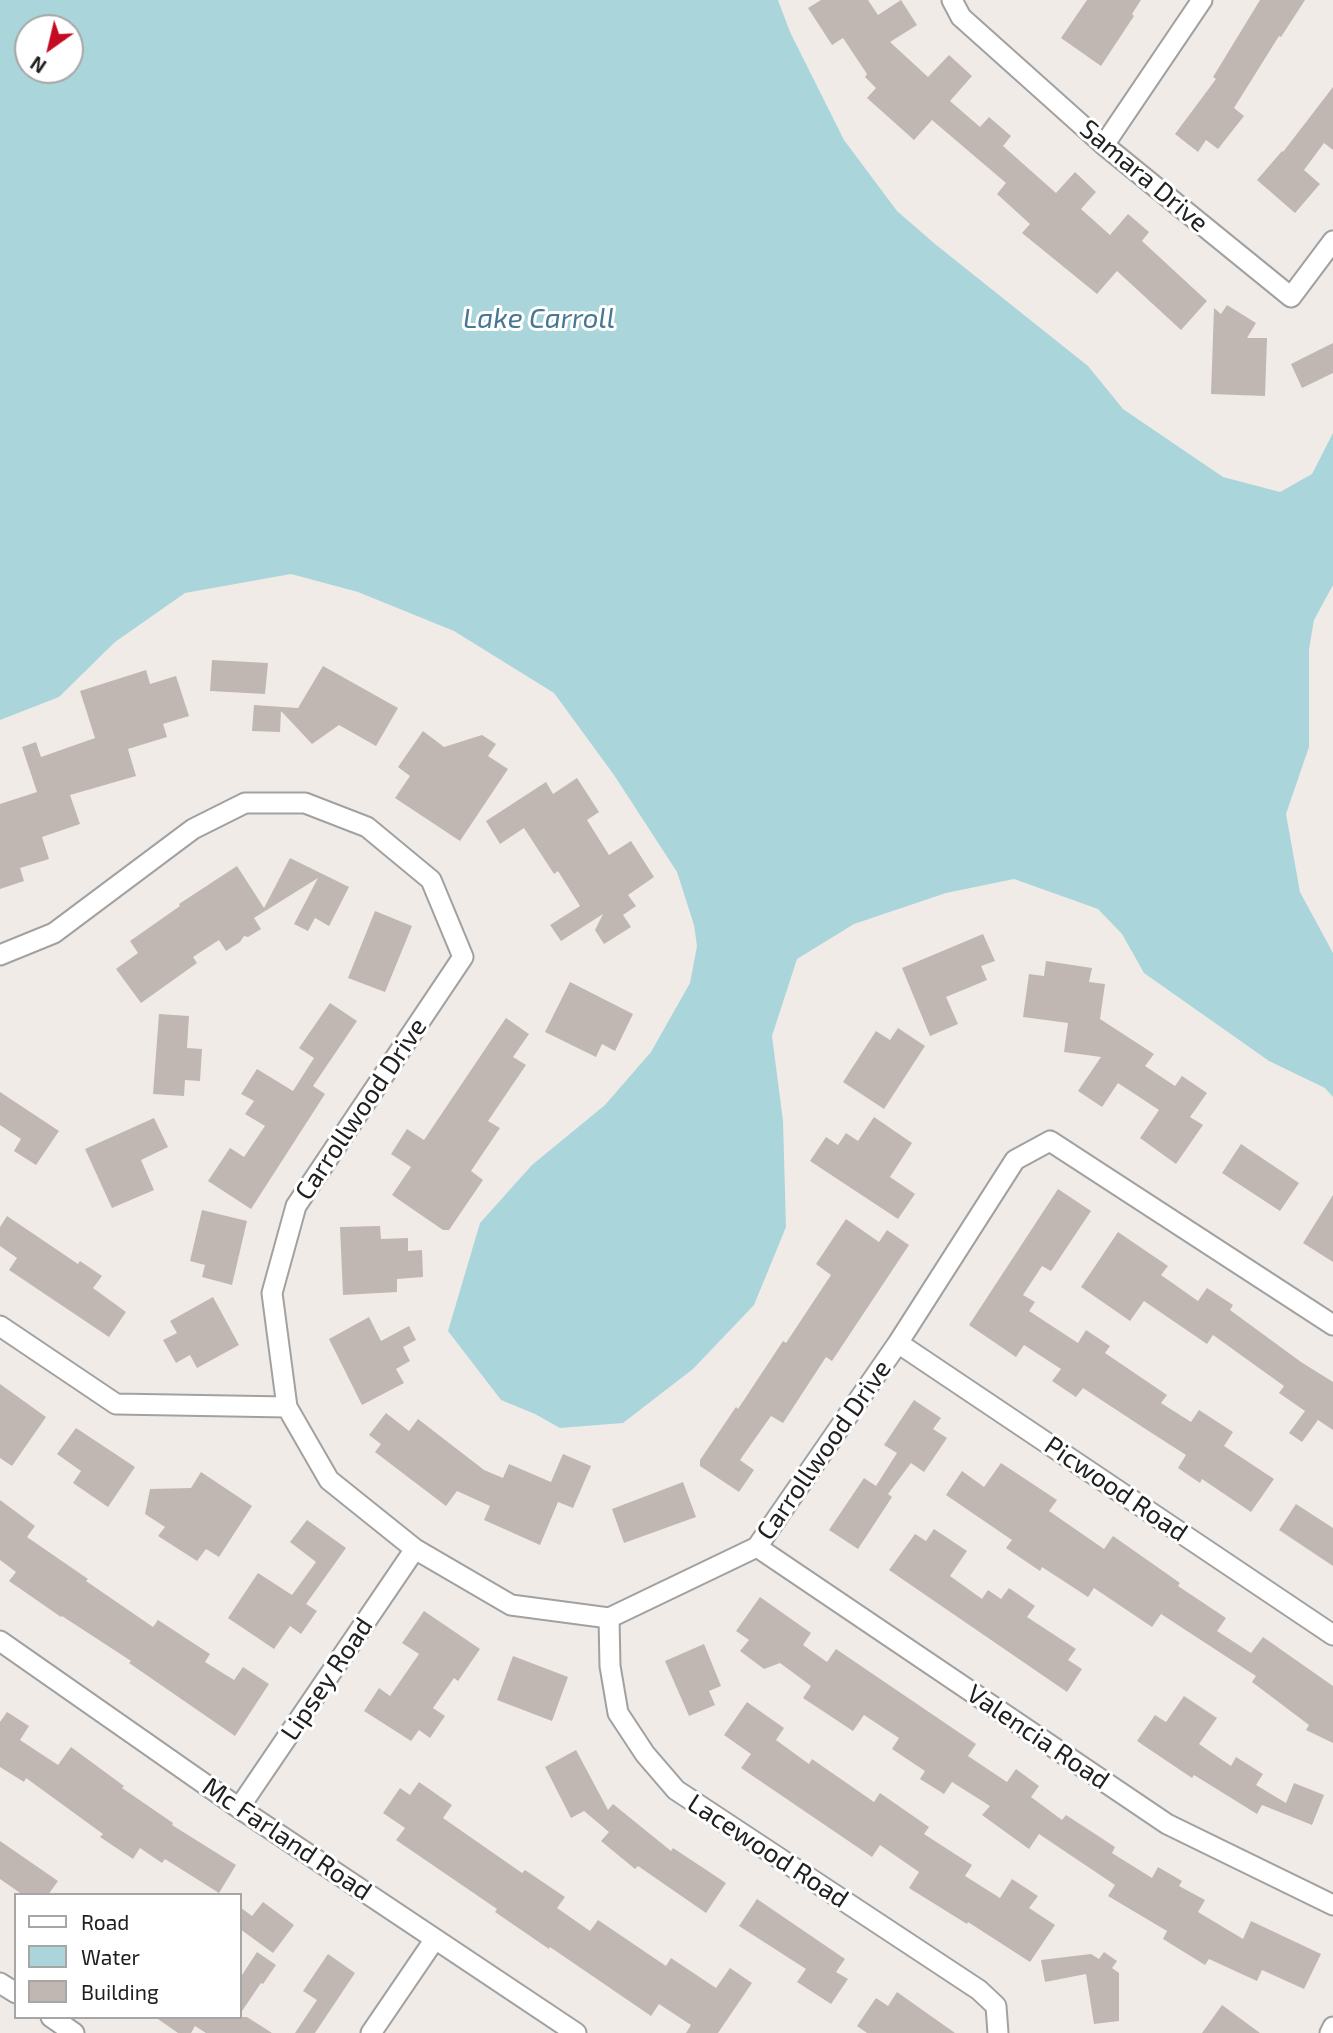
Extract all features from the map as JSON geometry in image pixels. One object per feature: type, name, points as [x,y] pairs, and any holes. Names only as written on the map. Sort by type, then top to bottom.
[{"type":"street","name":"Samara Drive","points":[[952,0],[961,17],[1104,145],[1291,298],[1333,241]]},
{"type":"street","points":[[1104,145],[1202,0]]},
{"type":"street","name":"Carrollwood Drive","points":[[0,955],[54,933],[192,829],[245,803],[305,803],[367,827],[431,880],[463,957],[296,1206],[272,1293],[287,1407],[329,1480],[415,1549],[511,1605],[609,1618],[757,1547],[898,1343],[1015,1160],[1050,1141],[1333,1325]]},
{"type":"street","points":[[0,1326],[116,1404],[287,1407]]},
{"type":"street","name":"Picwood Road","points":[[898,1343],[1333,1635]]},
{"type":"street","name":"Valencia Road","points":[[757,1547],[1167,1824],[1333,1905]]},
{"type":"street","name":"Lipsey Road","points":[[239,1808],[415,1549]]},
{"type":"street","name":"Lacewood Road","points":[[609,1618],[610,1666],[618,1713],[645,1754],[676,1790],[979,1990],[996,2006],[998,2033]]},
{"type":"street","name":"Mc Farland Road","points":[[0,1641],[239,1808],[576,2033]]},
{"type":"street","points":[[371,2033],[435,1939]]},
{"type":"street","points":[[54,2019],[74,2033]]},
{"type":"street","points":[[1331,2033],[1333,2027]]},
{"type":"water","name":"Lake Carroll","points":[[0,0],[778,0],[790,32],[844,140],[897,211],[1088,366],[1123,409],[1223,477],[1280,492],[1312,474],[1333,433],[1333,585],[1314,620],[1309,649],[1309,747],[1286,814],[1300,892],[1333,953],[1333,1097],[1325,1088],[1269,1061],[1144,973],[1122,934],[1098,909],[1014,879],[946,893],[854,924],[797,959],[772,1036],[783,1121],[786,1227],[754,1305],[693,1369],[623,1423],[560,1428],[501,1400],[448,1331],[480,1223],[532,1165],[605,1105],[651,1052],[690,983],[697,946],[694,925],[677,872],[614,775],[554,693],[454,631],[358,592],[291,574],[185,593],[115,642],[59,697],[0,720]]},
{"type":"building","points":[[821,0],[868,0],[878,15],[901,0],[917,25],[890,42],[928,77],[949,55],[972,76],[950,101],[980,127],[989,117],[1011,136],[1003,146],[1056,193],[1075,172],[1096,192],[1081,209],[1110,235],[1128,214],[1149,232],[1142,241],[1207,301],[1181,330],[1117,271],[1097,294],[1022,233],[1030,224],[997,194],[1006,183],[932,120],[914,140],[867,98],[876,88],[865,77],[867,74],[843,38],[832,45],[808,8]]},
{"type":"building","points":[[1087,0],[1141,0],[1132,14],[1134,16],[1101,66],[1061,38]]},
{"type":"building","points":[[1260,0],[1305,0],[1234,108],[1244,116],[1218,149],[1206,140],[1198,152],[1175,134],[1216,79],[1213,77]]},
{"type":"building","points":[[1333,87],[1333,150],[1324,143],[1304,170],[1320,184],[1295,213],[1257,180],[1283,152]]},
{"type":"building","points":[[1227,305],[1256,323],[1247,338],[1267,338],[1265,396],[1211,394],[1214,308],[1221,314]]},
{"type":"building","points":[[1333,343],[1333,373],[1302,388],[1291,364]]},
{"type":"building","points":[[212,660],[268,663],[265,694],[210,691]]},
{"type":"building","points":[[323,666],[398,708],[376,746],[339,725],[312,744],[281,711],[280,732],[252,731],[254,705],[298,708]]},
{"type":"building","points":[[146,670],[150,684],[176,676],[189,716],[163,724],[167,737],[128,749],[136,776],[70,795],[80,824],[42,837],[49,859],[20,868],[24,881],[0,889],[0,804],[37,792],[22,747],[36,742],[41,757],[95,738],[80,691]]},
{"type":"building","points":[[423,731],[444,747],[482,735],[496,744],[488,756],[508,769],[460,841],[395,798],[410,776],[398,767]]},
{"type":"building","points":[[577,778],[599,812],[587,820],[609,855],[631,841],[654,877],[628,895],[636,906],[623,915],[631,927],[604,944],[595,930],[603,914],[561,941],[550,925],[580,906],[558,871],[554,874],[524,828],[500,844],[486,821],[546,782],[553,794]]},
{"type":"building","points":[[290,858],[349,887],[329,926],[315,918],[308,931],[294,924],[318,878],[254,918],[261,929],[248,937],[244,936],[226,951],[219,940],[193,957],[197,963],[141,1003],[116,969],[138,953],[130,941],[180,906],[179,904],[237,866],[264,908]]},
{"type":"building","points":[[375,911],[412,926],[385,992],[348,978]]},
{"type":"building","points":[[983,934],[995,961],[981,966],[987,980],[946,997],[958,1024],[930,1036],[902,968]]},
{"type":"building","points":[[1046,961],[1092,968],[1089,982],[1105,984],[1100,1019],[1154,1054],[1145,1066],[1175,1086],[1182,1076],[1207,1093],[1190,1117],[1203,1125],[1176,1164],[1140,1138],[1159,1110],[1118,1083],[1102,1107],[1078,1091],[1101,1057],[1064,1052],[1068,1023],[1023,1017],[1029,974],[1044,976]]},
{"type":"building","points":[[570,982],[633,1014],[615,1051],[602,1044],[596,1057],[545,1032]]},
{"type":"building","points":[[330,1003],[357,1021],[313,1086],[325,1094],[251,1209],[208,1181],[230,1148],[244,1157],[265,1126],[245,1114],[254,1101],[241,1094],[257,1069],[293,1091],[314,1058],[299,1048]]},
{"type":"building","points":[[159,1014],[189,1016],[187,1048],[202,1049],[200,1081],[185,1080],[184,1096],[153,1094]]},
{"type":"building","points":[[506,1018],[529,1034],[513,1057],[526,1065],[488,1121],[500,1128],[471,1171],[483,1180],[449,1230],[443,1230],[392,1195],[411,1167],[391,1154],[407,1129],[424,1140]]},
{"type":"building","points":[[898,1028],[925,1046],[884,1109],[843,1082],[876,1031],[890,1040]]},
{"type":"building","points":[[0,1092],[59,1131],[36,1165],[14,1151],[21,1139],[0,1125]]},
{"type":"building","points":[[874,1117],[912,1143],[890,1177],[915,1194],[898,1219],[810,1161],[826,1137],[838,1145],[846,1133],[858,1141]]},
{"type":"building","points":[[154,1118],[168,1147],[141,1160],[154,1190],[112,1208],[85,1149]]},
{"type":"building","points":[[1241,1144],[1299,1183],[1280,1211],[1222,1173]]},
{"type":"building","points":[[1058,1189],[1091,1211],[1051,1271],[1042,1266],[1023,1295],[1035,1302],[1029,1311],[1078,1343],[1086,1330],[1110,1346],[1105,1353],[1167,1395],[1161,1403],[1191,1422],[1199,1410],[1233,1432],[1224,1446],[1274,1479],[1251,1512],[1202,1479],[1200,1483],[1178,1468],[1186,1455],[1083,1388],[1076,1397],[1052,1381],[1061,1369],[1024,1345],[1016,1357],[969,1325]]},
{"type":"building","points":[[1333,1195],[1333,1262],[1303,1243]]},
{"type":"building","points":[[202,1210],[247,1221],[232,1285],[202,1277],[205,1265],[190,1261]]},
{"type":"building","points":[[7,1216],[78,1264],[80,1261],[102,1276],[93,1288],[126,1312],[109,1337],[9,1270],[17,1258],[0,1246],[0,1227]]},
{"type":"building","points":[[846,1219],[879,1242],[887,1230],[909,1245],[832,1361],[826,1357],[783,1423],[771,1416],[740,1460],[754,1470],[739,1492],[700,1466],[700,1460],[783,1341],[786,1343],[831,1275],[816,1264]]},
{"type":"building","points":[[380,1226],[381,1239],[408,1238],[408,1251],[422,1250],[423,1277],[397,1279],[397,1292],[343,1295],[340,1227]]},
{"type":"building","points":[[1118,1232],[1168,1266],[1161,1275],[1198,1301],[1207,1288],[1233,1305],[1230,1310],[1333,1382],[1333,1430],[1318,1420],[1302,1442],[1289,1433],[1305,1411],[1279,1393],[1284,1386],[1213,1335],[1207,1344],[1144,1301],[1130,1321],[1081,1287]]},
{"type":"building","points":[[213,1297],[239,1345],[197,1368],[190,1355],[176,1363],[163,1340],[177,1333],[170,1321]]},
{"type":"building","points":[[369,1317],[381,1341],[409,1326],[416,1340],[403,1347],[410,1361],[396,1369],[404,1383],[362,1405],[329,1339]]},
{"type":"building","points":[[0,1384],[46,1417],[12,1466],[0,1458]]},
{"type":"building","points":[[914,1400],[941,1418],[933,1429],[947,1438],[924,1472],[911,1463],[888,1494],[892,1497],[858,1549],[829,1530],[864,1478],[876,1486],[897,1453],[884,1445]]},
{"type":"building","points":[[386,1413],[409,1431],[418,1419],[484,1470],[503,1478],[509,1464],[551,1482],[563,1454],[591,1466],[573,1508],[558,1502],[540,1545],[484,1520],[490,1506],[457,1491],[446,1506],[375,1452],[381,1444],[369,1435]]},
{"type":"building","points":[[76,1428],[135,1467],[108,1507],[73,1483],[81,1471],[57,1454]]},
{"type":"building","points":[[1001,1463],[1057,1500],[1049,1511],[1104,1549],[1113,1536],[1180,1583],[1178,1586],[1226,1618],[1217,1631],[1251,1653],[1263,1637],[1333,1686],[1333,1743],[1306,1730],[1309,1725],[1252,1682],[1256,1676],[1161,1614],[1152,1627],[1094,1588],[1088,1597],[1042,1567],[1040,1571],[1006,1548],[1012,1540],[946,1495],[962,1471],[984,1487]]},
{"type":"building","points":[[201,1472],[252,1506],[219,1557],[206,1549],[197,1561],[158,1536],[165,1527],[145,1514],[150,1489],[191,1488]]},
{"type":"building","points":[[683,1482],[696,1517],[624,1543],[612,1509]]},
{"type":"building","points":[[0,1500],[35,1526],[27,1537],[153,1627],[158,1620],[210,1654],[205,1662],[234,1680],[243,1667],[269,1684],[235,1736],[129,1663],[131,1661],[9,1581],[16,1572],[0,1560]]},
{"type":"building","points":[[1296,1504],[1333,1528],[1333,1566],[1279,1530]]},
{"type":"building","points":[[307,1520],[346,1548],[306,1604],[317,1611],[301,1634],[290,1626],[274,1649],[228,1618],[258,1573],[292,1595],[316,1562],[290,1542]]},
{"type":"building","points":[[934,1529],[967,1551],[950,1576],[982,1599],[988,1590],[1001,1599],[1009,1588],[1035,1606],[1027,1617],[1076,1649],[1068,1660],[1082,1669],[1067,1692],[889,1570],[915,1534],[926,1541]]},
{"type":"building","points":[[760,1597],[811,1633],[803,1645],[827,1662],[836,1649],[976,1744],[968,1756],[1007,1782],[1016,1769],[1039,1786],[1031,1797],[1062,1820],[1066,1815],[1115,1847],[1112,1853],[1152,1878],[1158,1867],[1182,1881],[1179,1886],[1205,1900],[1198,1912],[1243,1939],[1251,1921],[1321,1954],[1304,1989],[1262,1970],[1257,1981],[1209,1959],[1205,1965],[1163,1939],[1167,1931],[1108,1896],[1115,1885],[1039,1834],[1029,1849],[982,1815],[990,1806],[952,1782],[944,1794],[920,1779],[925,1771],[892,1749],[899,1738],[864,1715],[853,1731],[803,1698],[811,1686],[780,1663],[764,1669],[740,1651],[749,1640],[736,1631]]},
{"type":"building","points":[[424,1611],[480,1649],[458,1681],[454,1678],[433,1708],[445,1716],[430,1738],[419,1730],[411,1741],[364,1711],[379,1688],[390,1696],[419,1654],[402,1643]]},
{"type":"building","points":[[704,1644],[721,1686],[709,1691],[715,1705],[689,1716],[665,1661]]},
{"type":"building","points":[[513,1656],[568,1677],[552,1721],[497,1700]]},
{"type":"building","points":[[1184,1696],[1217,1718],[1199,1744],[1231,1766],[1236,1757],[1263,1774],[1256,1785],[1286,1803],[1294,1783],[1324,1795],[1312,1825],[1262,1805],[1257,1814],[1194,1775],[1192,1778],[1137,1741],[1155,1715],[1166,1722]]},
{"type":"building","points":[[747,1702],[784,1728],[776,1740],[809,1764],[812,1759],[874,1802],[880,1793],[929,1827],[924,1834],[972,1865],[965,1876],[1000,1898],[1012,1879],[1038,1896],[1029,1908],[1055,1925],[1030,1962],[909,1888],[919,1872],[880,1845],[872,1857],[741,1768],[751,1754],[724,1735]]},
{"type":"building","points":[[7,1712],[29,1726],[20,1740],[58,1765],[71,1747],[124,1786],[122,1788],[173,1823],[172,1825],[236,1865],[219,1893],[165,1859],[162,1863],[140,1848],[133,1859],[100,1837],[103,1834],[26,1778],[24,1782],[0,1767],[0,1722]]},
{"type":"building","points":[[576,1750],[608,1810],[613,1804],[671,1851],[673,1848],[726,1883],[706,1913],[638,1866],[635,1869],[601,1841],[609,1832],[584,1811],[571,1818],[545,1767]]},
{"type":"building","points":[[419,1782],[452,1805],[443,1818],[522,1873],[525,1870],[565,1897],[557,1908],[590,1931],[598,1920],[666,1966],[671,1958],[716,1988],[730,1968],[752,1983],[718,2033],[686,2033],[691,2025],[659,2004],[651,2016],[495,1912],[497,1909],[396,1840],[405,1828],[383,1813],[400,1788],[410,1795]]},
{"type":"building","points":[[0,1841],[58,1881],[49,1893],[20,1893],[0,1879]]},
{"type":"building","points":[[757,1899],[845,1959],[836,1972],[848,1979],[831,2004],[797,1982],[806,1969],[739,1926]]},
{"type":"building","points":[[263,1902],[294,1925],[273,1953],[242,1930],[242,1908],[252,1916]]},
{"type":"building","points":[[257,1952],[276,1965],[242,2011],[242,1975]]},
{"type":"building","points":[[1104,1952],[1117,1961],[1112,1968],[1119,1973],[1119,2021],[1094,2024],[1086,1974],[1045,1982],[1041,1960],[1091,1954],[1099,1959]]},
{"type":"building","points":[[328,1954],[355,1973],[315,2033],[295,2033],[317,2000],[303,1991]]},
{"type":"building","points":[[897,1992],[955,2033],[867,2033],[857,2026],[876,1998],[888,2006]]},
{"type":"building","points":[[1222,2005],[1260,2033],[1202,2033]]},
{"type":"building","points":[[247,2017],[272,2033],[206,2033],[195,2026],[191,2033],[178,2033],[158,2019]]}]
